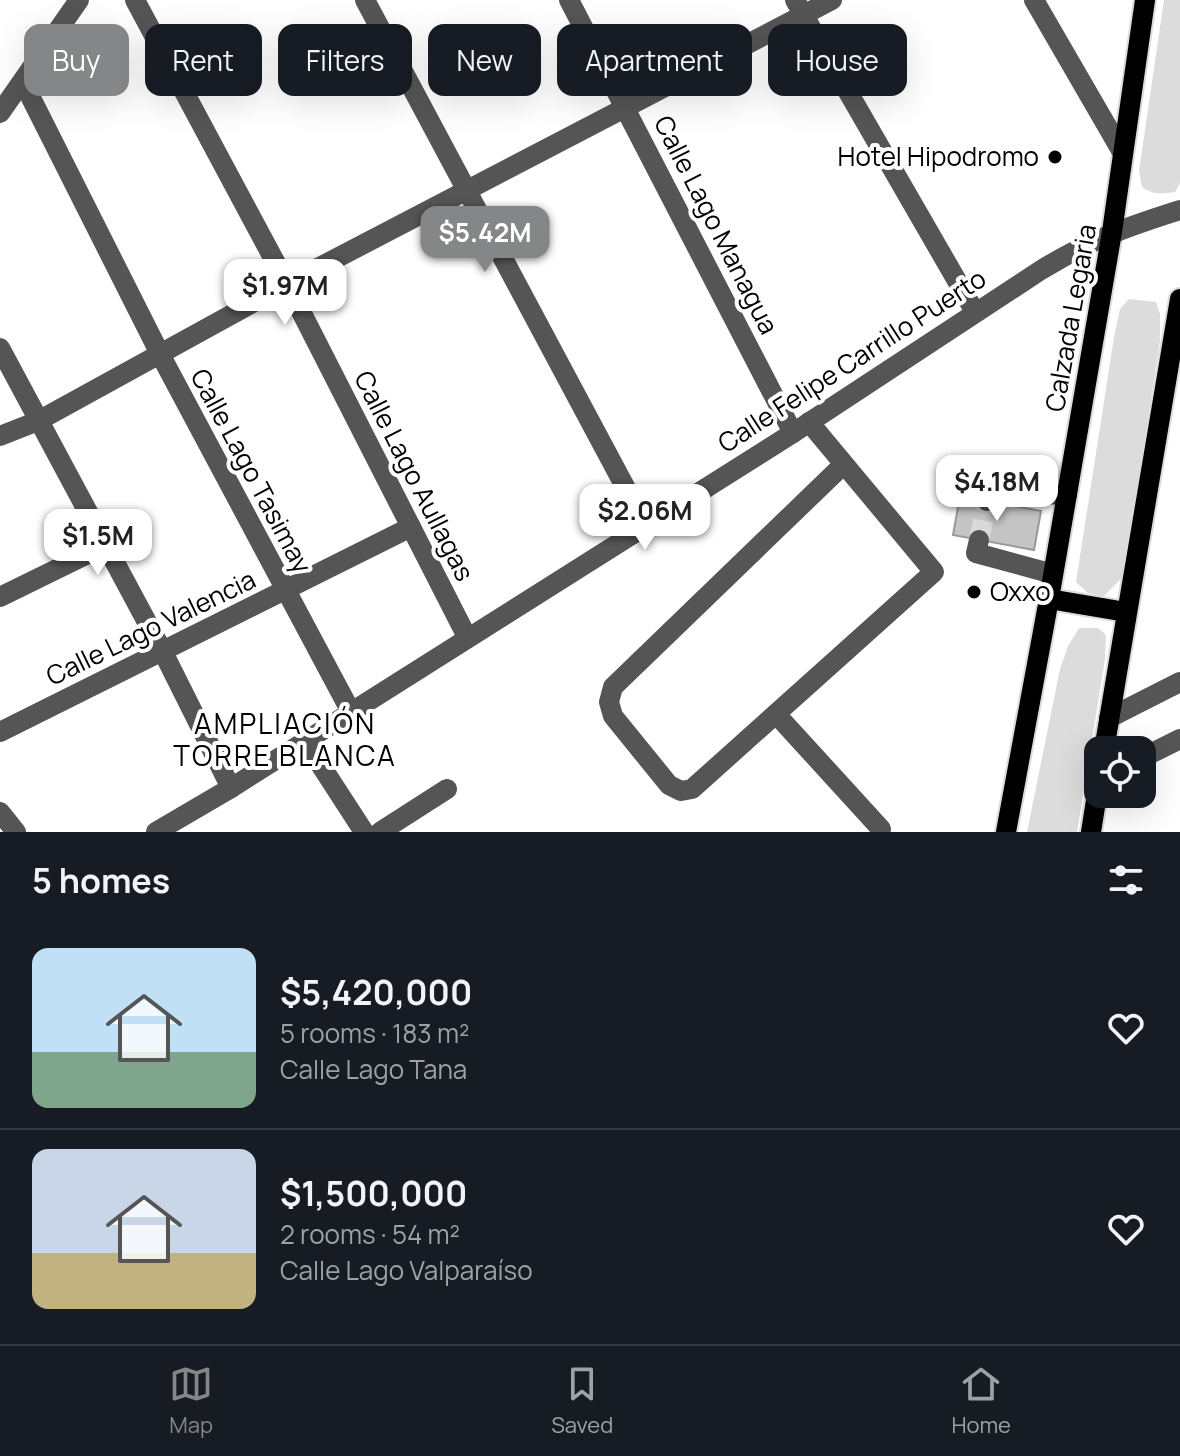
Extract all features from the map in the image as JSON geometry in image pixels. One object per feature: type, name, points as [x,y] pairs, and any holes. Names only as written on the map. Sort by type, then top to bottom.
[{"type":"main road","name":"Calzada Legaria","points":[[1006,832],[1112,232],[1145,0]]},
{"type":"main road","points":[[1106,736],[1179,306]]},
{"type":"main road","points":[[1049,599],[1126,612]]},
{"type":"main road","points":[[1091,832],[1095,808]]},
{"type":"street","points":[[0,113],[79,0]]},
{"type":"street","name":"Calle Lago Aullagas","points":[[135,0],[287,284],[467,637]]},
{"type":"street","points":[[365,0],[646,526]]},
{"type":"street","name":"Calle Lago Managua","points":[[569,0],[801,428],[843,465],[934,572],[776,714]]},
{"type":"street","points":[[0,436],[38,421],[287,284],[626,108],[799,8],[832,0]]},
{"type":"street","points":[[1034,0],[1122,152]]},
{"type":"street","points":[[799,8],[975,312]]},
{"type":"street","name":"Calle Lago Tasimay","points":[[23,82],[160,354],[351,712]]},
{"type":"street","name":"Calle Felipe Carrillo Puerto","points":[[156,832],[231,788],[801,428],[1082,245],[1180,210]]},
{"type":"street","points":[[0,348],[163,652],[231,788]]},
{"type":"street","points":[[843,465],[613,687],[609,702],[613,716],[669,785],[681,791],[692,789],[776,714],[881,829]]},
{"type":"street","points":[[987,501],[988,492],[1067,495]]},
{"type":"street","name":"Calle Lago Valencia","points":[[0,732],[411,527]]},
{"type":"street","points":[[979,540],[976,553],[1053,574]]},
{"type":"street","points":[[0,597],[106,545]]},
{"type":"street","points":[[1109,718],[1180,682]]},
{"type":"street","points":[[1156,751],[1180,739]]},
{"type":"street","points":[[305,741],[364,832]]},
{"type":"street","points":[[380,832],[447,789]]},
{"type":"street","points":[[0,812],[16,832]]},
{"type":"shaded area","points":[[1164,0],[1180,0],[1180,183],[1175,192],[1162,193],[1142,187],[1139,171]]},
{"type":"shaded area","points":[[1129,299],[1156,302],[1160,314],[1160,341],[1123,577],[1103,597],[1088,593],[1076,582],[1114,337],[1120,309]]},
{"type":"shaded area","points":[[1079,628],[1098,628],[1106,635],[1093,736],[1084,736],[1084,789],[1077,832],[1027,832],[1060,669],[1068,646]]},
{"type":"building","points":[[960,496],[1041,511],[1034,550],[953,535]]},
{"type":"tunnel","points":[[979,540],[987,501]]},
{"type":"place","name":"Hotel Hipodromo","points":[[1055,157]]},
{"type":"place","name":"Oxxo","points":[[974,592]]},
{"type":"district","name":"AMPLIACIÓN TORRE BLANCA","points":[[285,740]]}]
